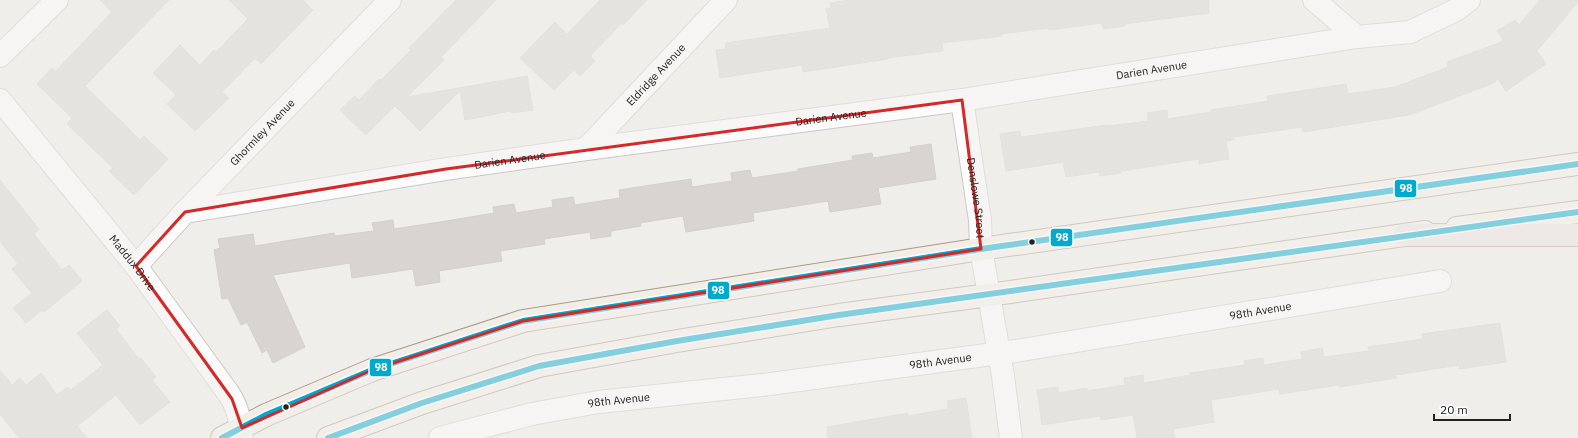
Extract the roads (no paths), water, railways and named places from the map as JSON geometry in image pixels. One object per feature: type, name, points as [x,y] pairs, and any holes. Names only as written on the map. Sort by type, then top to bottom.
[{"type":"highway","points":[[1405,235],[1578,236]]},
{"type":"main road","points":[[222,438],[242,433],[266,416],[372,370],[523,321],[981,249],[1578,164]]},
{"type":"main road","points":[[328,438],[422,403],[539,366],[677,341],[808,320],[1405,235],[1578,212]]},
{"type":"street","points":[[0,56],[57,0]]},
{"type":"street","name":"Ghormley Avenue","points":[[136,266],[185,212],[390,0]]},
{"type":"street","name":"Eldridge Avenue","points":[[586,149],[726,0]]},
{"type":"street","points":[[1314,0],[1357,37]]},
{"type":"street","name":"Darien Avenue","points":[[185,212],[446,169],[586,149],[962,100],[1357,37],[1410,32],[1456,10],[1469,0]]},
{"type":"street","name":"Maddux Drive","points":[[0,100],[136,266],[232,399],[242,433]]},
{"type":"street","name":"Denslowe Street","points":[[962,100],[980,220],[981,249],[1003,376],[1011,438]]},
{"type":"street","name":"98th Avenue","points":[[440,438],[532,414],[598,402],[762,384],[998,353],[1440,281]]}]
